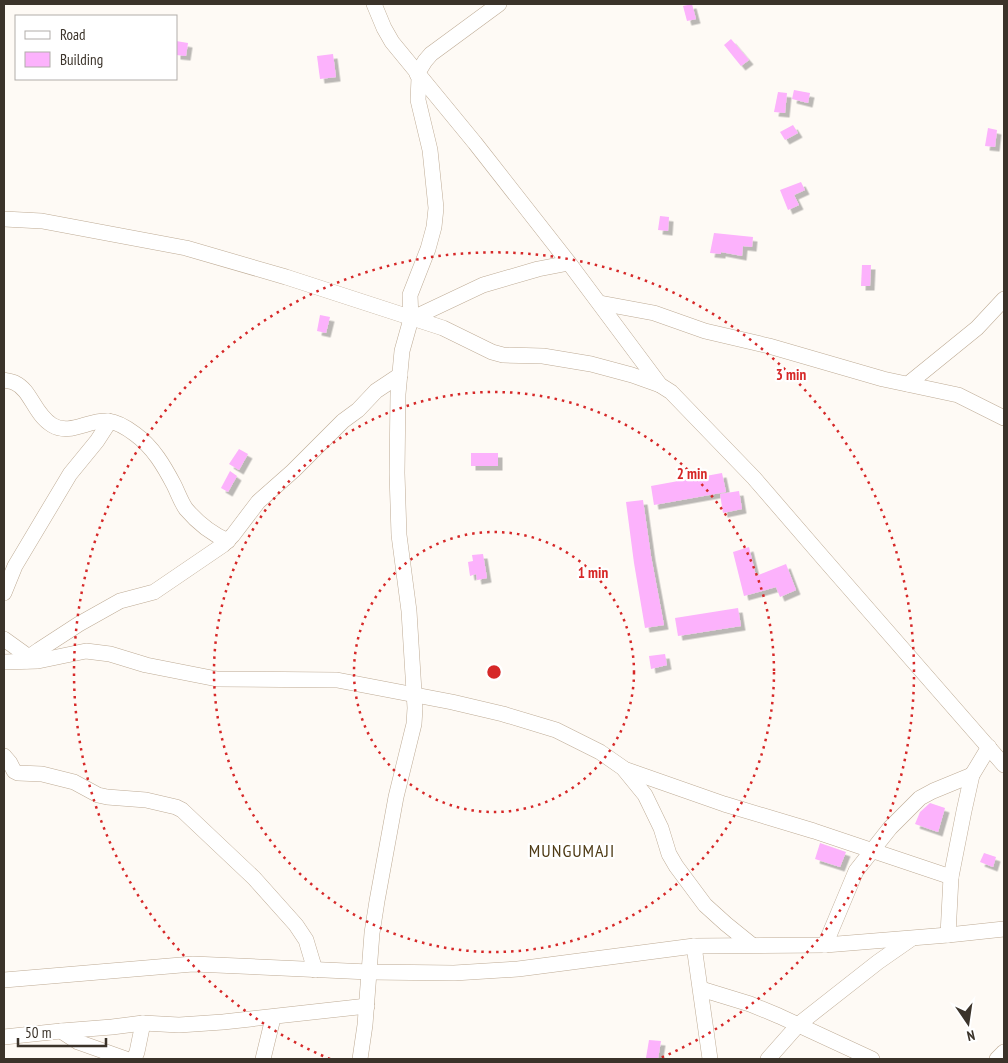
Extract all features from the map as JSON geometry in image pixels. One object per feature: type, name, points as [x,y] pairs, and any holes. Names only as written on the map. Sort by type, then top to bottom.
[{"type":"street","points":[[374,4],[392,42],[569,263],[660,385]]},
{"type":"street","points":[[417,74],[431,54],[499,4]]},
{"type":"street","points":[[360,1059],[377,901],[396,797],[414,724],[409,611],[400,535],[398,494],[398,394],[402,351],[411,319],[410,295],[428,249],[434,227],[436,208],[430,150],[418,100],[419,78],[417,74]]},
{"type":"street","points":[[4,219],[42,222],[186,248],[278,275],[450,331],[502,355],[543,356],[591,364],[660,385],[671,392],[754,478],[1004,765]]},
{"type":"street","points":[[411,319],[484,285],[538,269],[569,263]]},
{"type":"street","points":[[908,384],[977,328],[1004,299]]},
{"type":"street","points":[[600,303],[654,313],[705,331],[769,346],[882,379],[958,395],[1004,418]]},
{"type":"street","points":[[28,659],[56,638],[107,607],[120,601],[154,592],[228,541],[258,502],[343,421],[358,410],[376,390],[400,374]]},
{"type":"street","points":[[4,380],[15,383],[23,389],[40,416],[55,427],[64,429],[108,421],[120,425],[142,439],[162,463],[186,508],[204,526],[220,538],[228,541]]},
{"type":"street","points":[[4,593],[15,566],[70,474],[103,433],[108,421]]},
{"type":"street","points":[[4,639],[28,659]]},
{"type":"street","points":[[4,662],[28,659],[38,661],[82,651],[97,652],[146,665],[217,679],[338,680],[452,702],[503,714],[556,730],[600,752],[623,768],[714,801],[872,849],[951,877]]},
{"type":"street","points":[[948,936],[951,877],[972,774],[989,747]]},
{"type":"street","points":[[4,756],[14,771],[18,773],[42,774],[74,782],[98,795],[146,800],[182,810],[254,878],[296,925],[306,940],[315,970]]},
{"type":"street","points":[[623,768],[645,796],[661,828],[669,854],[676,866],[705,905],[752,945]]},
{"type":"street","points":[[825,945],[856,871],[890,828],[920,798],[972,774]]},
{"type":"street","points":[[4,980],[193,964],[369,972],[454,973],[509,969],[694,946],[825,945],[948,936],[1004,928]]},
{"type":"street","points":[[768,1059],[799,1024],[912,938]]},
{"type":"street","points":[[694,946],[710,1059]]},
{"type":"street","points":[[701,990],[750,1004],[799,1024],[872,1059]]},
{"type":"street","points":[[4,1038],[143,1023],[179,1025],[273,1018],[367,1006]]},
{"type":"street","points":[[263,1059],[273,1018]]},
{"type":"street","points":[[134,1059],[143,1023]]},
{"type":"street","points":[[62,1031],[78,1042],[126,1059]]},
{"type":"street","points":[[998,1059],[1004,1052]]},
{"type":"building","points":[[692,4],[696,19],[687,21],[683,6]]},
{"type":"building","points":[[731,39],[749,60],[741,66],[724,45]]},
{"type":"building","points":[[178,41],[188,43],[186,56],[178,55]]},
{"type":"building","points":[[333,54],[336,77],[320,79],[317,56]]},
{"type":"building","points":[[794,90],[810,93],[808,103],[792,99]]},
{"type":"building","points":[[778,92],[787,93],[785,113],[774,112]]},
{"type":"building","points":[[793,125],[798,133],[785,140],[780,132]]},
{"type":"building","points":[[988,128],[997,130],[995,147],[985,146]]},
{"type":"building","points":[[801,182],[805,190],[794,195],[799,205],[788,210],[780,190]]},
{"type":"building","points":[[660,216],[669,217],[668,231],[658,230]]},
{"type":"building","points":[[714,233],[753,237],[752,247],[743,246],[742,256],[721,252],[721,254],[710,253]]},
{"type":"building","points":[[862,265],[871,265],[870,286],[861,286]]},
{"type":"building","points":[[320,315],[330,317],[326,333],[317,331]]},
{"type":"building","points":[[239,449],[248,454],[239,470],[229,464]]},
{"type":"building","points":[[471,453],[498,453],[498,466],[471,466]]},
{"type":"building","points":[[230,471],[237,476],[228,492],[221,488]]},
{"type":"building","points":[[722,473],[726,492],[654,505],[651,486]]},
{"type":"building","points":[[739,491],[742,509],[723,513],[720,494]]},
{"type":"building","points":[[643,500],[664,625],[645,628],[626,502]]},
{"type":"building","points":[[749,547],[756,576],[786,564],[796,590],[780,597],[776,587],[744,596],[733,552]]},
{"type":"building","points":[[483,554],[487,578],[477,580],[476,574],[470,576],[468,562],[473,561],[472,555]]},
{"type":"building","points":[[738,608],[741,626],[678,636],[675,618]]},
{"type":"building","points":[[665,654],[667,665],[651,669],[649,656]]},
{"type":"building","points":[[930,803],[945,808],[938,832],[915,824],[920,812]]},
{"type":"building","points":[[820,843],[846,852],[840,867],[815,859]]},
{"type":"building","points":[[984,853],[996,857],[993,867],[980,862]]},
{"type":"building","points":[[649,1040],[661,1041],[658,1059],[646,1058]]},
{"type":"district","name":"MUNGUMAJI","points":[[572,851]]}]
